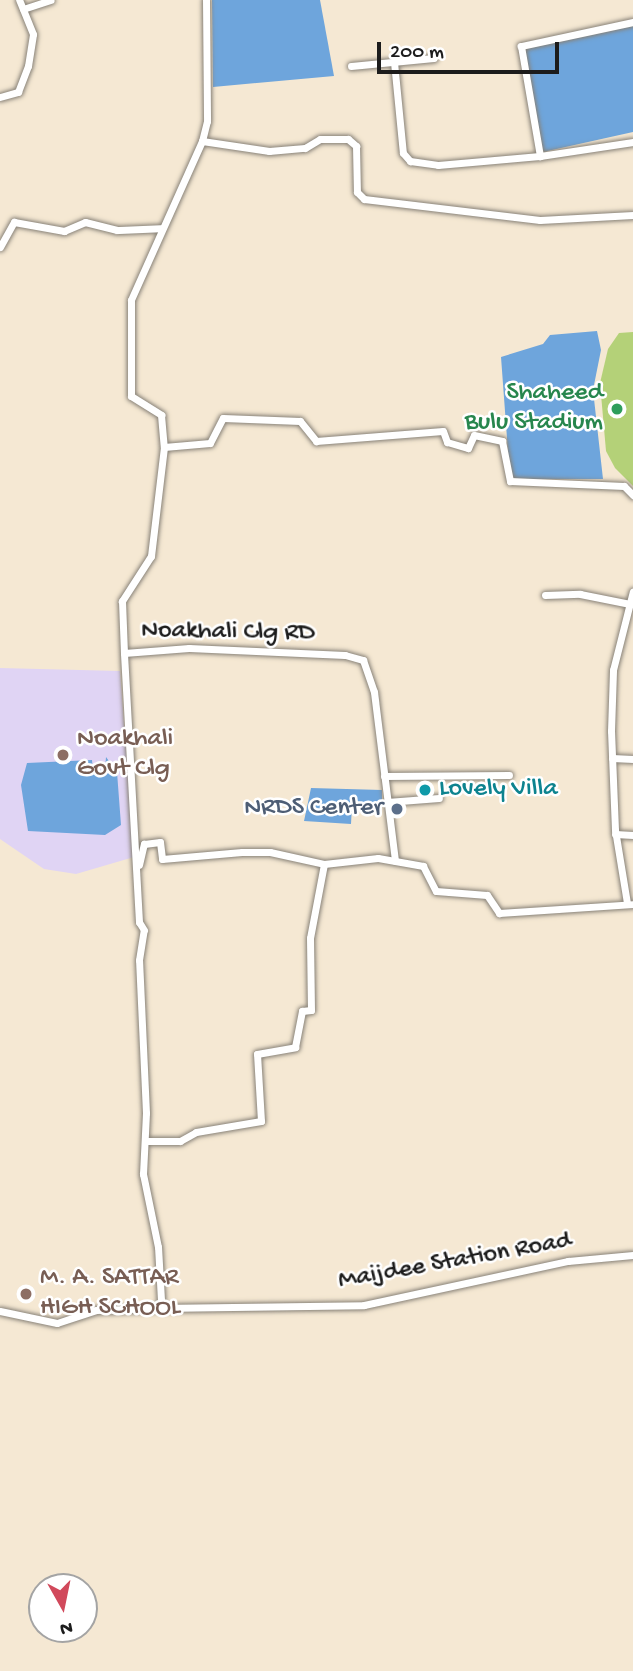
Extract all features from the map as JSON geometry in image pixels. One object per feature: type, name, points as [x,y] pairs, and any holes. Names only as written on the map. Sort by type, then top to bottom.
[{"type":"street","points":[[0,97],[18,92],[28,65],[33,34],[19,0]]},
{"type":"street","points":[[23,9],[51,0]]},
{"type":"street","name":"Noakhali Clg RD","points":[[206,0],[207,121],[202,141],[131,300],[131,397],[160,415],[164,447],[151,556],[122,601],[124,653],[189,648],[358,657],[374,692],[396,861]]},
{"type":"street","points":[[540,156],[520,46],[633,22]]},
{"type":"street","points":[[351,66],[435,58]]},
{"type":"street","points":[[394,62],[403,153],[410,161],[462,164],[633,142]]},
{"type":"street","points":[[202,141],[270,151],[305,148],[320,139],[348,139],[356,146],[357,192],[364,200],[540,220],[633,215]]},
{"type":"street","points":[[0,247],[14,222],[64,231],[85,222],[117,230],[162,228]]},
{"type":"street","points":[[164,447],[210,443],[223,418],[300,421],[313,439],[443,431],[447,442],[468,449],[474,435],[498,439],[505,446],[510,481],[624,486],[633,495]]},
{"type":"street","points":[[137,872],[144,844],[160,842],[162,859],[270,852],[324,864],[396,861],[422,866],[436,891],[487,895],[499,913],[630,904],[615,834],[612,758],[613,670],[633,590]]},
{"type":"street","points":[[545,595],[580,594],[630,604]]},
{"type":"street","points":[[124,653],[139,922],[144,930],[139,960],[144,1185],[162,1280],[159,1308]]},
{"type":"street","points":[[612,758],[633,759]]},
{"type":"street","points":[[384,776],[509,775]]},
{"type":"street","points":[[387,802],[439,797]]},
{"type":"street","points":[[615,834],[633,835]]},
{"type":"street","points":[[145,1141],[180,1141],[196,1132],[261,1121],[257,1054],[295,1047],[302,1011],[311,1010],[310,938],[324,864]]},
{"type":"street","name":"Maijdee Station Road","points":[[0,1311],[57,1323],[96,1310],[363,1305],[568,1261],[633,1255]]},
{"type":"shaded area","name":"Noakhali Govt Clg","points":[[0,668],[120,671],[134,857],[76,874],[44,869],[0,839]]},
{"type":"green space","name":"Shaheed Bulu Stadium","points":[[633,332],[633,486],[615,468],[606,451],[600,383],[608,349],[619,333]]},
{"type":"water","points":[[212,0],[320,0],[334,76],[213,87]]},
{"type":"water","points":[[633,25],[633,132],[543,152],[524,49]]},
{"type":"water","points":[[597,331],[601,350],[593,390],[603,479],[510,479],[501,357],[543,344],[550,335]]},
{"type":"water","points":[[106,757],[117,772],[121,825],[105,835],[28,831],[21,785],[27,763],[92,760],[93,771],[105,770]]},
{"type":"water","points":[[311,788],[382,790],[382,803],[352,806],[351,824],[304,821]]},
{"type":"place","name":"Shaheed Bulu Stadium","points":[[617,409]]},
{"type":"place","name":"Noakhali Govt Clg","points":[[63,755]]},
{"type":"place","name":"Lovely Villa","points":[[425,790]]},
{"type":"place","name":"NRDS Center","points":[[397,809]]},
{"type":"place","name":"M. A. SATTAR HIGH SCHOOL","points":[[26,1294]]}]
